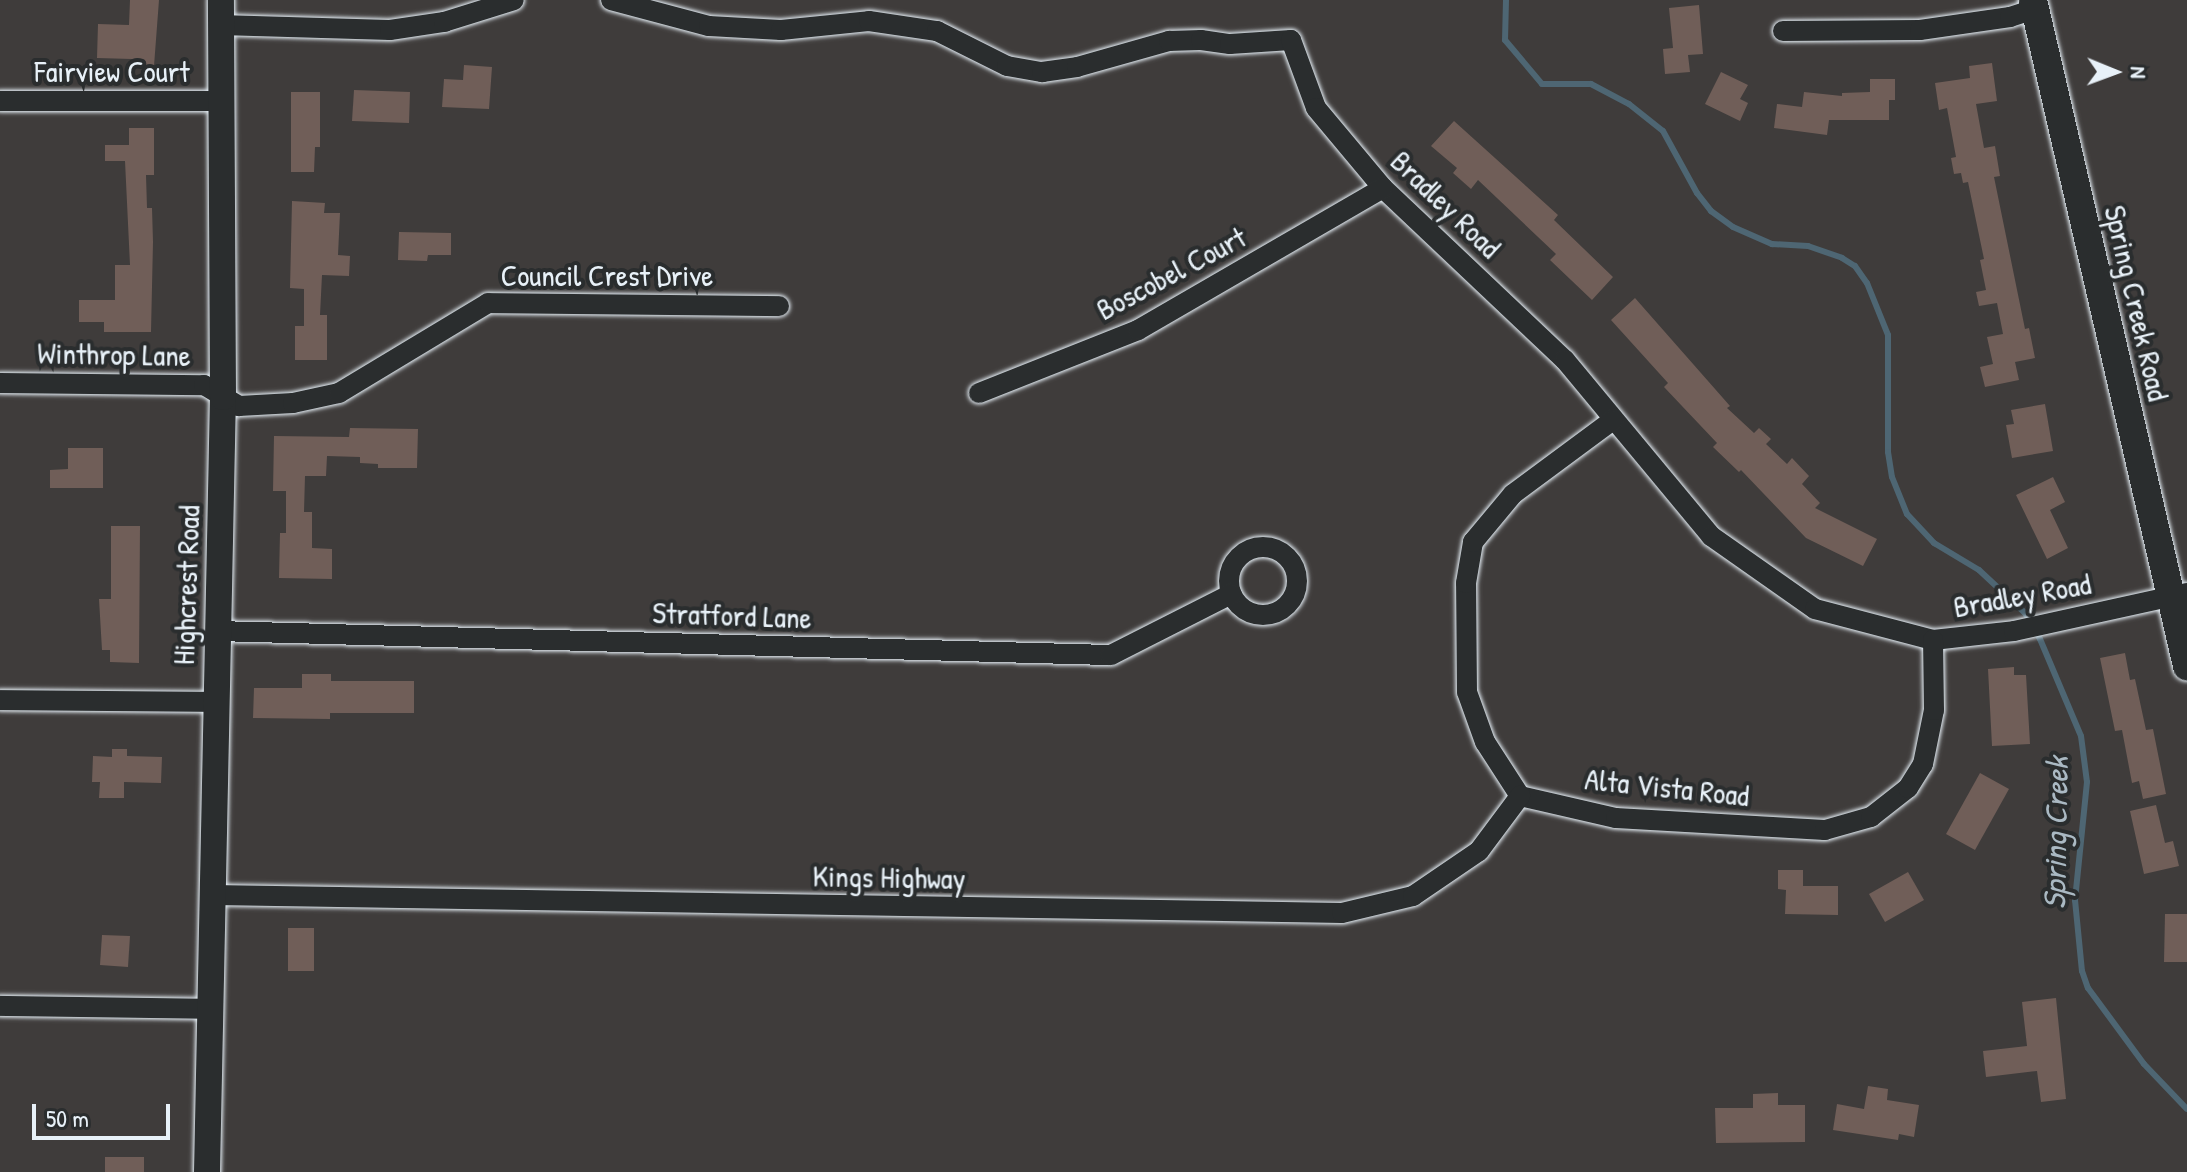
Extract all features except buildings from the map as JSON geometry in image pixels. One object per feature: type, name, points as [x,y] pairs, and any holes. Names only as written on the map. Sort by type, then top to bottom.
[{"type":"main road","name":"Spring Creek Road","points":[[2034,4],[2178,595],[2187,666]]},
{"type":"street","points":[[221,13],[390,30],[444,22],[514,0]]},
{"type":"street","name":"Bradley Road","points":[[611,0],[709,26],[781,30],[869,21],[937,31],[1007,66],[1042,72],[1077,67],[1169,41],[1201,40],[1230,44],[1291,40],[1316,108],[1383,188],[1565,360],[1711,536],[1815,609],[1933,640],[2050,623],[2178,595]]},
{"type":"street","points":[[1783,31],[1920,30],[2010,17],[2034,4]]},
{"type":"street","name":"Highcrest Road","points":[[207,1172],[212,1009],[214,702],[223,397],[224,101],[221,13]]},
{"type":"street","name":"Fairview Court","points":[[0,101],[224,101]]},
{"type":"street","name":"Boscobel Court","points":[[979,393],[1138,330],[1383,188]]},
{"type":"street","name":"Council Crest Drive","points":[[223,397],[239,406],[293,403],[339,393],[488,303],[779,306]]},
{"type":"street","name":"Winthrop Lane","points":[[0,383],[204,385],[223,397]]},
{"type":"street","points":[[1520,796],[1485,742],[1467,692],[1466,583],[1473,542],[1513,494],[1613,420]]},
{"type":"street","name":"Stratford Lane","points":[[216,631],[1111,655],[1231,594]]},
{"type":"street","name":"Alta Vista Road","points":[[1520,796],[1616,818],[1825,830],[1871,817],[1908,788],[1923,764],[1934,710],[1933,640]]},
{"type":"street","points":[[0,700],[214,702]]},
{"type":"street","name":"Kings Highway","points":[[213,895],[1342,913],[1413,896],[1479,851],[1520,796]]},
{"type":"street","points":[[0,1006],[212,1009]]},
{"type":"waterway","name":"Spring Creek","points":[[1506,0],[1505,40],[1542,84],[1591,84],[1629,104],[1663,131],[1697,193],[1711,211],[1733,227],[1772,244],[1808,246],[1842,258],[1855,266],[1867,283],[1888,335],[1888,452],[1892,477],[1907,514],[1934,543],[1979,570],[2025,613],[2040,639],[2081,736],[2087,782],[2075,900],[2082,971],[2088,988],[2144,1064],[2187,1109]]}]
